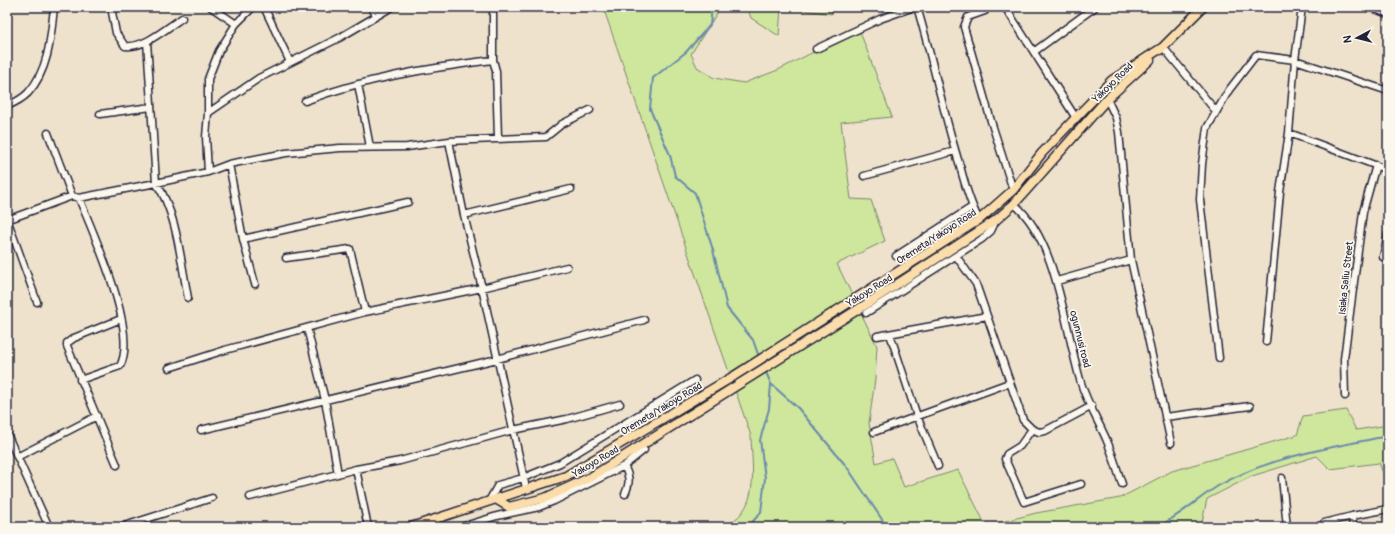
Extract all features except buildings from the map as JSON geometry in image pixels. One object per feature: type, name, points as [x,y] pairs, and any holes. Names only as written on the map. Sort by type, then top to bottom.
[{"type":"main road","points":[[1163,48],[1203,7]]},
{"type":"main road","name":"Yakoyo Road","points":[[493,500],[509,507],[545,498],[591,477],[923,268],[996,220],[1014,204],[1107,99],[1163,48]]},
{"type":"main road","name":"Oremeta/Yakoyo Road","points":[[411,527],[566,476],[734,376],[918,259],[979,220],[1013,190],[1042,153],[1112,80],[1163,48]]},
{"type":"street","points":[[7,106],[28,94],[41,73],[50,38],[54,7]]},
{"type":"street","points":[[111,7],[116,33],[125,46],[132,47],[147,41],[182,18]]},
{"type":"street","points":[[211,7],[236,24]]},
{"type":"street","points":[[208,172],[206,137],[208,79],[219,51],[236,24],[253,7]]},
{"type":"street","points":[[264,7],[290,62]]},
{"type":"street","points":[[371,7],[377,16]]},
{"type":"street","points":[[208,113],[259,78],[339,38],[392,7]]},
{"type":"street","points":[[493,7],[493,60],[496,71],[498,138]]},
{"type":"street","points":[[816,49],[880,19],[914,7]]},
{"type":"street","points":[[918,7],[935,69],[942,107],[972,207],[979,220]]},
{"type":"street","points":[[1005,7],[1076,118]]},
{"type":"street","points":[[1034,51],[1095,7]]},
{"type":"street","points":[[1266,342],[1280,192],[1289,133],[1295,60],[1302,7]]},
{"type":"street","points":[[1370,7],[1388,14]]},
{"type":"street","points":[[985,11],[968,17],[964,27],[990,120],[1013,190]]},
{"type":"street","points":[[147,41],[156,183],[161,191],[172,219],[188,298]]},
{"type":"street","points":[[1163,48],[1216,110]]},
{"type":"street","points":[[1219,358],[1200,200],[1202,164],[1207,128],[1216,110],[1256,55],[1295,60],[1388,91]]},
{"type":"street","points":[[305,100],[358,84],[431,68],[493,60]]},
{"type":"street","points":[[358,84],[370,147]]},
{"type":"street","points":[[1107,99],[1116,118],[1119,132],[1131,260],[1171,443]]},
{"type":"street","points":[[100,114],[151,107]]},
{"type":"street","points":[[37,302],[7,219],[72,196],[79,198],[156,183],[208,172],[229,164],[286,153],[370,147],[407,147],[449,141],[546,137],[562,124],[590,110]]},
{"type":"street","points":[[48,133],[72,196]]},
{"type":"street","points":[[1289,133],[1388,170]]},
{"type":"street","points":[[449,141],[464,215],[482,288],[526,488]]},
{"type":"street","points":[[864,176],[955,151]]},
{"type":"street","points":[[229,164],[243,240],[255,284]]},
{"type":"street","name":"Isiaka Saliu Street","points":[[1345,396],[1344,359],[1363,212],[1376,165]]},
{"type":"street","points":[[464,215],[571,189]]},
{"type":"street","points":[[79,198],[102,255],[121,319],[125,352],[120,366],[80,380]]},
{"type":"street","points":[[243,240],[408,202]]},
{"type":"street","name":"ogunnusi road","points":[[1014,204],[1024,212],[1030,220],[1043,245],[1057,281],[1081,383],[1108,442],[1122,484]]},
{"type":"street","points":[[896,256],[972,207]]},
{"type":"street","points":[[866,312],[956,256],[991,232],[996,220]]},
{"type":"street","points":[[1388,234],[1383,257],[1388,259]]},
{"type":"street","points":[[286,258],[350,249],[365,312]]},
{"type":"street","points":[[956,256],[976,284],[1022,420],[1032,429],[1039,432],[1046,431],[1092,406]]},
{"type":"street","points":[[1057,281],[1131,260]]},
{"type":"street","points":[[169,368],[225,350],[365,312],[482,288],[567,267]]},
{"type":"street","points":[[877,336],[987,316]]},
{"type":"street","points":[[117,465],[68,352],[67,343],[74,338],[121,319]]},
{"type":"street","points":[[201,430],[497,359],[644,320]]},
{"type":"street","points":[[307,328],[325,400],[338,474]]},
{"type":"street","points":[[890,334],[917,416],[938,466]]},
{"type":"street","points":[[493,500],[498,485],[523,478],[560,462],[695,380]]},
{"type":"street","points":[[874,432],[1009,383]]},
{"type":"street","points":[[250,497],[356,469],[400,461],[513,430],[567,419],[620,404]]},
{"type":"street","points":[[1165,417],[1250,406]]},
{"type":"street","points":[[17,457],[97,416]]},
{"type":"street","points":[[1032,429],[1020,446],[1007,454],[1005,459],[1024,502],[1081,484]]},
{"type":"street","points":[[7,434],[50,527]]},
{"type":"street","points":[[461,527],[497,516],[539,507],[586,486],[624,466],[644,450]]},
{"type":"street","points":[[624,466],[629,475],[630,483],[625,494]]},
{"type":"street","points":[[356,469],[368,527]]},
{"type":"street","points":[[1282,478],[1287,527]]},
{"type":"street","points":[[121,527],[212,498]]},
{"type":"street","points":[[1324,523],[1388,509]]},
{"type":"street","points":[[1352,516],[1353,527]]},
{"type":"green space","points":[[603,7],[721,7],[691,54],[697,67],[714,78],[744,83],[778,70],[859,29],[892,117],[841,122],[851,199],[871,200],[885,241],[837,264],[877,346],[875,379],[869,423],[876,463],[892,458],[904,487],[958,470],[986,526],[1036,513],[1120,498],[1172,471],[1297,435],[1303,416],[1346,410],[1356,430],[1388,425],[1388,485],[1379,463],[1330,469],[1317,456],[1252,476],[1207,499],[1201,527],[721,527],[734,520],[743,512],[748,501],[752,476],[751,436]]},
{"type":"green space","points":[[747,7],[781,7],[779,36],[751,18]]},
{"type":"green space","points":[[782,7],[831,7],[832,14]]},
{"type":"waterway","points":[[712,7],[710,25],[686,52],[653,78],[650,109],[670,155],[675,176],[695,193],[713,250],[727,308],[753,340],[759,357]]},
{"type":"waterway","points":[[748,527],[761,512],[765,478],[760,440],[769,409],[771,384],[765,370]]},
{"type":"waterway","points":[[771,384],[798,408],[847,467],[887,527]]},
{"type":"waterway","points":[[1157,527],[1173,518],[1210,491],[1237,476],[1279,460],[1301,454],[1388,436]]}]
